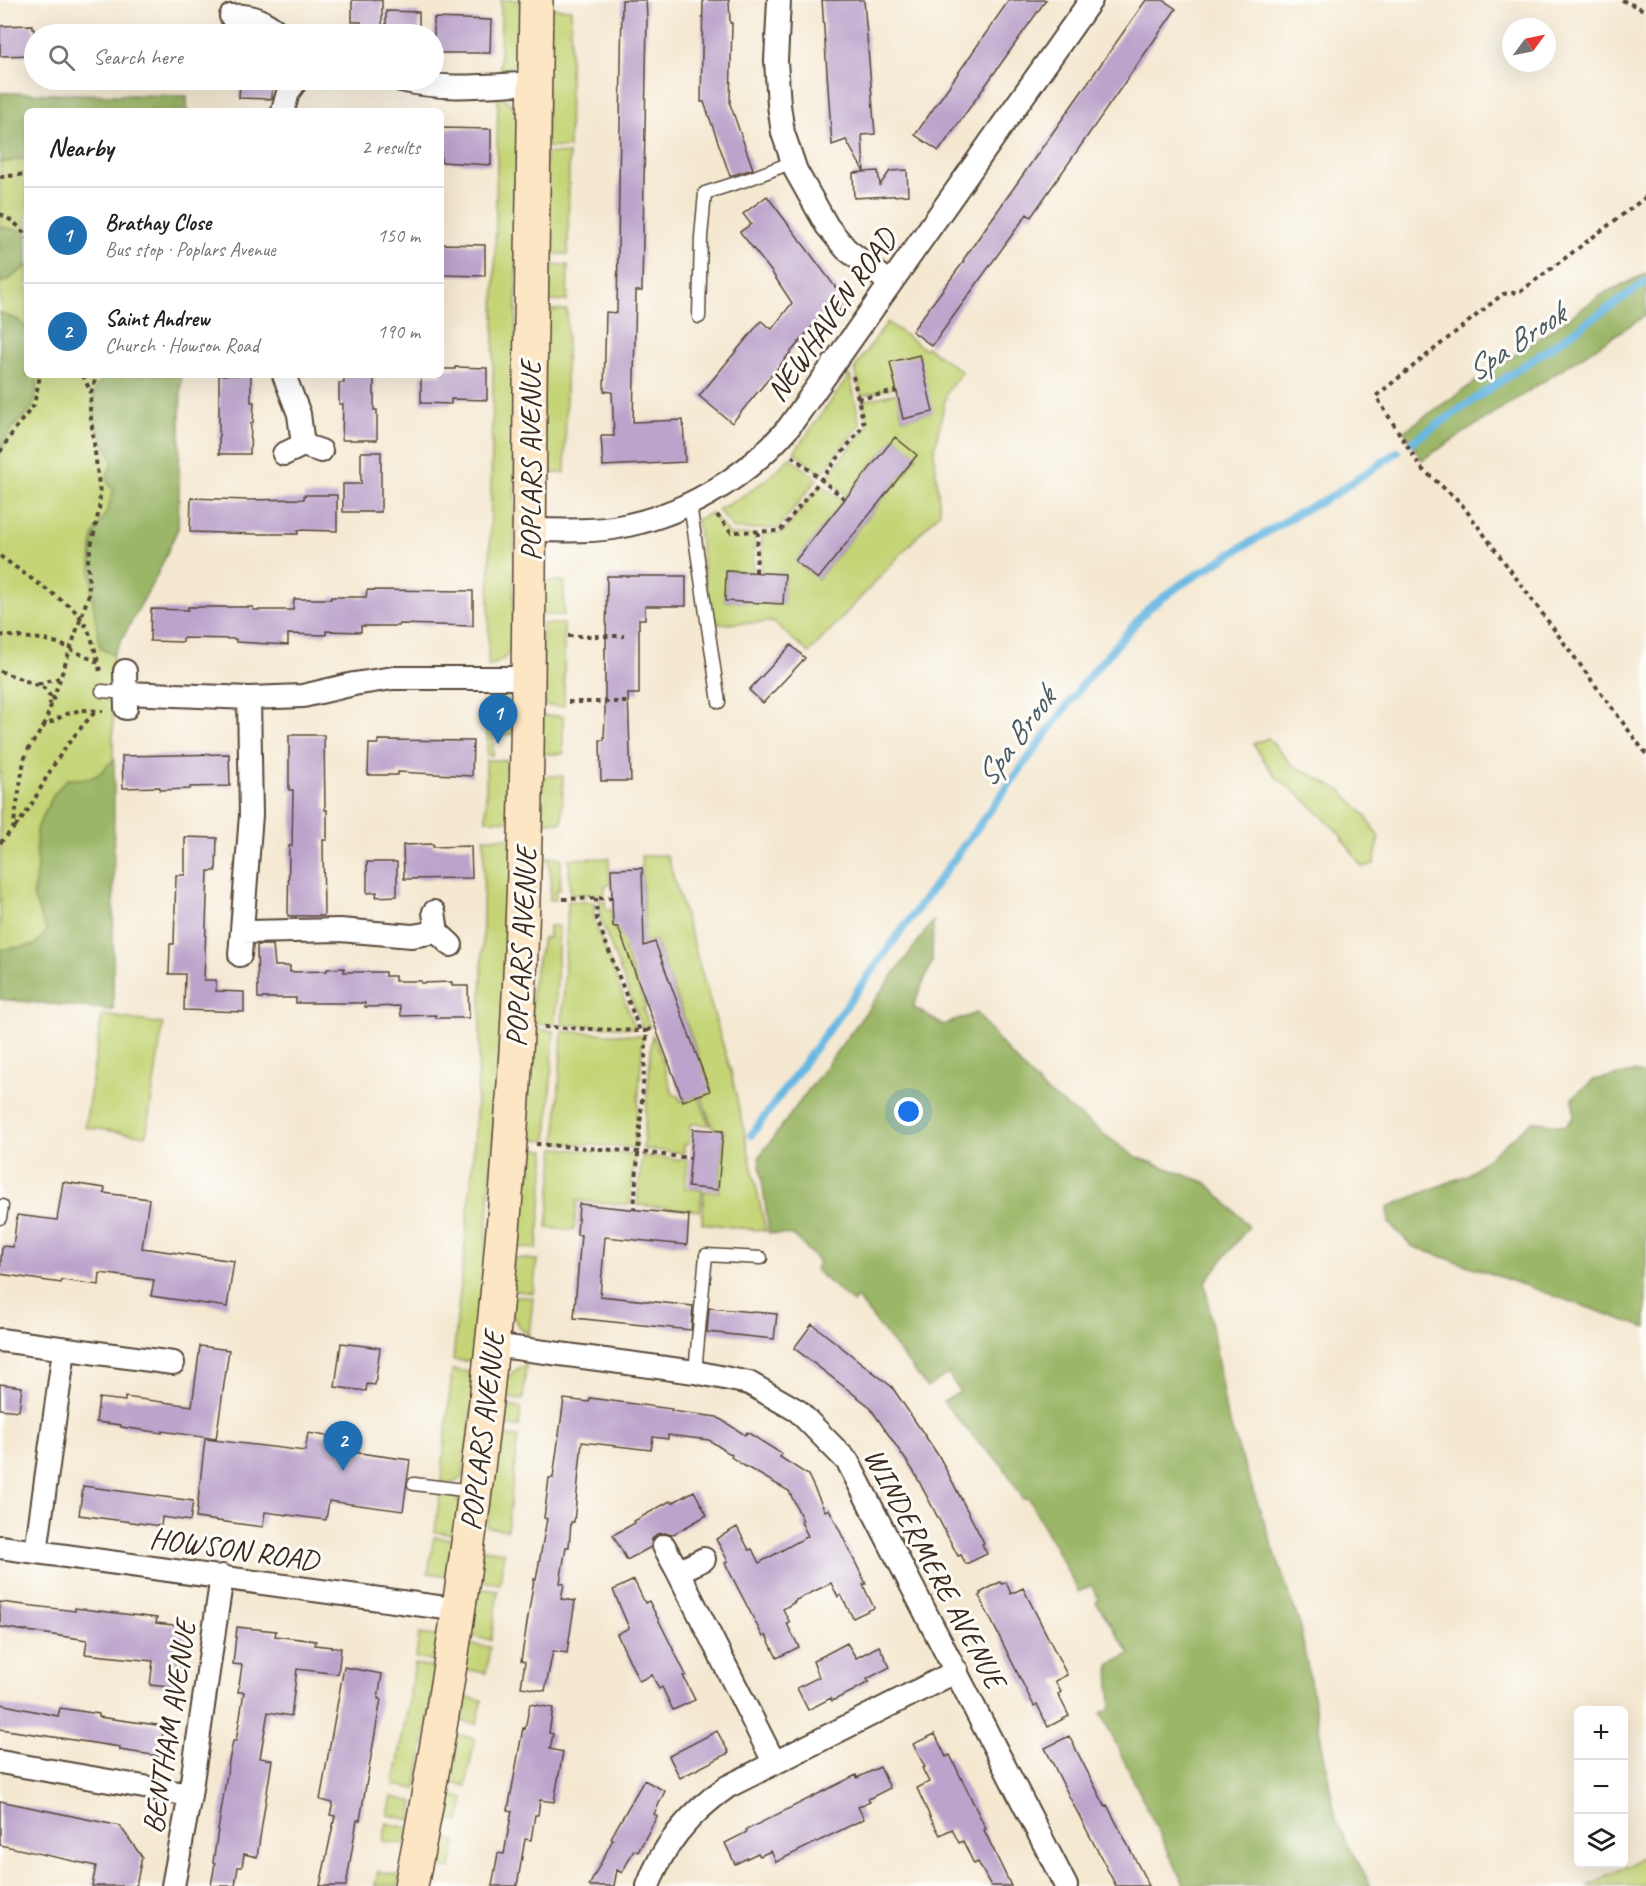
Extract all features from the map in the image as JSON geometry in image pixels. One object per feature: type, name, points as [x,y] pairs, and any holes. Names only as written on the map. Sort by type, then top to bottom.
[{"type":"street","name":"POPLARS AVENUE","points":[[411,1886],[460,1610],[476,1492],[492,1345],[518,1026],[526,829],[536,0]]},
{"type":"street","points":[[778,0],[776,61],[779,105],[783,134],[796,171],[827,226],[846,249],[890,283]]},
{"type":"street","name":"NEWHAVEN ROAD","points":[[530,530],[594,530],[612,528],[649,518],[696,501],[741,473],[776,443],[1091,0]]},
{"type":"street","points":[[225,18],[244,15],[254,17],[265,24]]},
{"type":"street","points":[[444,85],[535,83]]},
{"type":"street","points":[[284,108],[290,90]]},
{"type":"street","points":[[285,378],[299,414],[303,450]]},
{"type":"street","points":[[125,671],[126,701],[303,696],[393,678],[528,678]]},
{"type":"street","points":[[240,955],[252,815],[249,698]]},
{"type":"street","points":[[242,932],[340,930],[412,936],[440,930]]},
{"type":"street","points":[[0,1340],[173,1363]]},
{"type":"street","name":"WINDERMERE AVENUE","points":[[492,1345],[695,1372],[748,1383],[798,1411],[848,1462],[1066,1886]]},
{"type":"street","points":[[36,1551],[64,1350]]},
{"type":"street","points":[[664,1546],[774,1762]]},
{"type":"street","name":"HOWSON ROAD","points":[[0,1547],[460,1610]]},
{"type":"street","points":[[678,1572],[704,1559]]},
{"type":"street","name":"BENTHAM AVENUE","points":[[173,1886],[190,1795],[222,1576]]},
{"type":"street","points":[[648,1886],[661,1856],[672,1840],[698,1810],[727,1787],[957,1671]]},
{"type":"street","points":[[0,1762],[190,1795]]},
{"type":"lane","points":[[699,317],[701,237],[705,193],[793,162]]},
{"type":"lane","points":[[696,501],[719,702]]},
{"type":"lane","points":[[102,691],[126,701]]},
{"type":"lane","points":[[695,1372],[706,1255],[761,1258]]},
{"type":"lane","points":[[414,1484],[476,1492]]},
{"type":"path","points":[[1622,0],[1646,11]]},
{"type":"path","points":[[0,177],[24,174]]},
{"type":"path","points":[[1646,197],[1520,292],[1503,294],[1376,396],[1421,468],[1460,502],[1646,754]]},
{"type":"path","points":[[0,214],[11,219],[24,233]]},
{"type":"path","points":[[696,501],[731,532],[780,531],[864,424],[846,346]]},
{"type":"path","points":[[0,452],[34,405],[39,378]]},
{"type":"path","points":[[84,378],[91,393]]},
{"type":"path","points":[[13,829],[24,760],[44,726],[89,594],[88,560],[99,510],[100,494],[90,410],[91,393],[96,378]]},
{"type":"path","points":[[858,399],[897,391]]},
{"type":"path","points":[[776,443],[845,499]]},
{"type":"path","points":[[756,572],[758,531]]},
{"type":"path","points":[[0,556],[82,617],[93,639],[99,663],[105,711],[81,710],[66,714],[44,726]]},
{"type":"path","points":[[0,635],[58,643],[99,663]]},
{"type":"path","points":[[568,636],[624,636]]},
{"type":"path","points":[[0,671],[19,680],[37,684],[47,691],[51,707]]},
{"type":"path","points":[[37,684],[60,678]]},
{"type":"path","points":[[568,702],[628,702]]},
{"type":"path","points":[[0,843],[33,804],[43,782],[70,742],[97,711]]},
{"type":"path","points":[[596,898],[597,920],[640,1031]]},
{"type":"path","points":[[563,899],[612,898]]},
{"type":"path","points":[[518,1026],[640,1031],[647,1031],[656,1026]]},
{"type":"path","points":[[634,1209],[647,1031]]},
{"type":"path","points":[[510,1143],[690,1158]]},
{"type":"green space","points":[[501,0],[523,0],[520,57],[500,73]]},
{"type":"green space","points":[[548,8],[571,9],[569,148],[546,147]]},
{"type":"green space","points":[[0,93],[187,96],[187,108],[24,108],[24,378],[181,378],[178,528],[158,573],[113,655],[113,1010],[0,999]]},
{"type":"green space","points":[[0,93],[187,96],[187,108],[24,108],[24,159],[0,163]]},
{"type":"green space","points":[[498,96],[507,100],[518,114],[513,645],[503,659],[488,666]]},
{"type":"green space","points":[[546,153],[569,154],[568,254],[544,254]]},
{"type":"green space","points":[[0,227],[19,230],[24,234],[24,268],[0,283]]},
{"type":"green space","points":[[544,265],[568,265],[567,301],[544,301]]},
{"type":"green space","points":[[1646,274],[1646,315],[1422,460],[1404,431],[1606,292]]},
{"type":"green space","points":[[544,310],[567,310],[565,473],[541,473]]},
{"type":"green space","points":[[0,313],[18,320],[24,326],[24,378],[38,378],[35,401],[31,409],[10,431],[0,453]]},
{"type":"green space","points":[[887,322],[962,372],[947,391],[934,452],[940,512],[809,653],[773,622],[718,624],[709,610],[697,520],[711,513],[730,535],[755,534],[753,572],[726,571],[725,601],[783,604],[785,574],[761,573],[762,534],[782,533],[821,484],[843,501],[796,561],[818,579],[917,456],[895,437],[847,496],[826,478],[868,425],[862,401],[897,393],[903,419],[932,412],[919,355],[896,387],[861,396],[855,368]]},
{"type":"green space","points":[[850,375],[860,425],[821,474],[794,452]]},
{"type":"green space","points":[[104,378],[181,378],[178,528],[158,573],[113,655],[100,648],[93,603],[91,564],[93,536],[107,511],[114,490],[108,484],[107,475],[113,461],[95,427],[93,402],[96,387]]},
{"type":"green space","points":[[790,457],[817,479],[778,529],[734,529],[718,510],[756,487]]},
{"type":"green space","points":[[540,581],[564,581],[564,615],[540,615]]},
{"type":"green space","points":[[542,624],[564,624],[564,706],[548,706],[541,701]]},
{"type":"green space","points":[[487,687],[496,689],[507,698],[513,718],[514,734],[493,735],[493,755],[487,755]]},
{"type":"green space","points":[[541,716],[563,716],[563,754],[540,754]]},
{"type":"green space","points":[[1268,738],[1292,765],[1342,791],[1365,815],[1379,838],[1374,864],[1362,867],[1338,832],[1305,800],[1275,776],[1253,744]]},
{"type":"green space","points":[[114,759],[113,1010],[0,999],[0,950],[34,945],[47,932],[33,896],[37,868],[36,830],[54,794],[67,779],[94,777]]},
{"type":"green space","points":[[486,760],[507,760],[507,768],[514,768],[516,821],[486,820]]},
{"type":"green space","points":[[544,776],[563,776],[562,822],[539,822],[539,780]]},
{"type":"green space","points":[[484,838],[516,838],[477,1362],[453,1360],[478,1087]]},
{"type":"green space","points":[[667,855],[731,1072],[766,1231],[702,1223],[704,1191],[719,1192],[724,1130],[713,1128],[701,1096],[712,1092],[655,940],[644,943],[637,928],[645,927],[641,856]]},
{"type":"green space","points":[[547,857],[561,858],[560,890],[556,890],[556,900],[550,900],[551,877]]},
{"type":"green space","points":[[609,858],[610,885],[605,885],[605,894],[570,895],[569,859]]},
{"type":"green space","points":[[605,900],[606,909],[611,910],[614,930],[627,930],[633,945],[624,949],[646,1007],[643,1009],[650,1027],[642,1027],[600,918],[599,901]]},
{"type":"green space","points":[[568,901],[594,902],[594,919],[635,1028],[562,1025]]},
{"type":"green space","points":[[933,921],[932,962],[913,1007],[943,1025],[977,1013],[1001,1044],[1043,1089],[1134,1156],[1207,1183],[1249,1226],[1205,1282],[1226,1413],[1299,1622],[1337,1824],[1371,1886],[1185,1886],[1101,1713],[1111,1708],[1109,1665],[1130,1654],[1096,1602],[1099,1599],[1091,1585],[1079,1592],[1028,1498],[1023,1499],[1003,1466],[977,1441],[943,1402],[960,1392],[948,1374],[927,1387],[857,1298],[853,1303],[815,1270],[819,1262],[793,1235],[769,1233],[759,1157]]},
{"type":"green space","points":[[549,926],[559,926],[555,1025],[531,1024],[532,987],[543,938],[549,938]]},
{"type":"green space","points":[[102,1015],[163,1024],[146,1136],[85,1127]]},
{"type":"green space","points":[[531,1029],[554,1031],[547,1141],[524,1139]]},
{"type":"green space","points":[[562,1031],[643,1036],[635,1148],[556,1143]]},
{"type":"green space","points":[[652,1035],[673,1094],[681,1101],[698,1096],[710,1125],[690,1124],[689,1144],[684,1145],[684,1153],[643,1149]]},
{"type":"green space","points":[[1634,1072],[1646,1075],[1646,1328],[1412,1246],[1389,1223],[1388,1207],[1467,1175],[1533,1121],[1565,1126],[1574,1117],[1573,1097],[1594,1080]]},
{"type":"green space","points":[[524,1148],[546,1150],[537,1249],[514,1247]]},
{"type":"green space","points":[[555,1148],[635,1154],[630,1205],[577,1201],[574,1230],[547,1228]]},
{"type":"green space","points":[[642,1156],[688,1160],[685,1188],[702,1190],[700,1211],[637,1205]]},
{"type":"green space","points":[[514,1258],[537,1260],[533,1293],[510,1290]]},
{"type":"green space","points":[[510,1295],[533,1298],[529,1335],[519,1327],[514,1318]]},
{"type":"green space","points":[[526,1365],[523,1400],[498,1397],[502,1387],[515,1370]]},
{"type":"green space","points":[[452,1370],[476,1373],[464,1476],[454,1483],[441,1482]]},
{"type":"green space","points":[[498,1405],[521,1408],[519,1427],[496,1425]]},
{"type":"green space","points":[[498,1435],[518,1437],[507,1530],[487,1527]]},
{"type":"green space","points":[[440,1493],[454,1495],[461,1504],[457,1535],[435,1532]]},
{"type":"green space","points":[[434,1537],[456,1540],[451,1576],[428,1573]]},
{"type":"green space","points":[[482,1549],[504,1552],[500,1584],[477,1580]]},
{"type":"green space","points":[[476,1588],[498,1591],[491,1640],[469,1636]]},
{"type":"green space","points":[[419,1634],[442,1637],[438,1661],[416,1658]]},
{"type":"green space","points":[[467,1644],[490,1647],[486,1673],[463,1669]]},
{"type":"green space","points":[[415,1664],[437,1668],[416,1789],[394,1785]]},
{"type":"green space","points":[[459,1696],[482,1700],[477,1724],[455,1720]]},
{"type":"green space","points":[[453,1734],[475,1738],[466,1786],[444,1782]]},
{"type":"green space","points":[[442,1794],[464,1798],[460,1822],[437,1818]]},
{"type":"green space","points":[[392,1797],[414,1802],[411,1820],[388,1815]]},
{"type":"green space","points":[[387,1823],[409,1828],[406,1845],[383,1841]]},
{"type":"green space","points":[[434,1836],[456,1841],[451,1869],[428,1865]]},
{"type":"green space","points":[[1646,1856],[1646,1886],[1587,1886],[1622,1868],[1628,1868],[1628,1865]]},
{"type":"green space","points":[[378,1871],[401,1876],[398,1886],[375,1886]]},
{"type":"building","points":[[352,0],[382,0],[382,24],[352,22]]},
{"type":"building","points":[[622,0],[646,0],[647,18],[642,291],[636,291],[633,422],[683,420],[685,462],[603,466],[601,436],[614,436],[612,392],[604,391],[606,312],[617,313]]},
{"type":"building","points":[[703,0],[729,0],[730,23],[732,23],[730,104],[753,169],[730,176],[704,102],[701,102]]},
{"type":"building","points":[[822,0],[864,0],[875,134],[862,135],[864,172],[846,140],[832,145]]},
{"type":"building","points":[[1009,0],[1046,0],[939,151],[915,135]]},
{"type":"building","points":[[1146,0],[1163,0],[1176,9],[1031,217],[1027,214],[932,346],[912,331],[964,261]]},
{"type":"building","points":[[386,11],[419,12],[419,24],[386,24]]},
{"type":"building","points":[[434,18],[491,20],[490,53],[444,53],[444,24],[434,24]]},
{"type":"building","points":[[24,25],[24,55],[0,56],[0,26]]},
{"type":"building","points":[[239,90],[272,90],[272,99],[239,98]]},
{"type":"building","points":[[444,128],[491,129],[491,165],[444,162]]},
{"type":"building","points":[[907,170],[908,195],[854,198],[853,173],[878,171],[880,185],[890,171]]},
{"type":"building","points":[[767,196],[848,304],[824,322],[820,317],[732,423],[699,396],[761,321],[772,329],[792,303],[771,271],[740,232],[751,224],[743,214]]},
{"type":"building","points":[[444,244],[485,245],[485,276],[444,275]]},
{"type":"building","points":[[920,355],[933,412],[903,419],[890,362]]},
{"type":"building","points":[[455,367],[487,368],[487,400],[451,399],[451,404],[421,403],[421,378],[444,378],[444,369],[455,369]]},
{"type":"building","points":[[219,378],[251,378],[251,402],[254,402],[250,454],[219,454]]},
{"type":"building","points":[[344,378],[374,378],[377,440],[342,440],[343,404],[339,404],[339,383],[344,383]]},
{"type":"building","points":[[895,437],[917,455],[818,579],[795,561]]},
{"type":"building","points":[[361,452],[381,452],[381,512],[343,512],[343,484],[361,484]]},
{"type":"building","points":[[304,495],[337,495],[337,531],[298,530],[298,534],[190,532],[191,498],[304,499]]},
{"type":"building","points":[[726,571],[785,574],[783,604],[725,601]]},
{"type":"building","points":[[607,576],[686,576],[686,606],[645,606],[645,619],[639,619],[639,694],[628,694],[631,781],[601,781],[600,740],[604,740]]},
{"type":"building","points":[[367,590],[473,591],[473,626],[399,624],[399,626],[361,626],[361,632],[326,631],[326,635],[288,634],[288,645],[236,642],[236,639],[183,638],[183,642],[150,641],[151,609],[253,607],[253,610],[293,610],[294,599],[366,597]]},
{"type":"building","points":[[791,645],[805,658],[763,703],[749,690]]},
{"type":"building","points":[[289,735],[324,735],[327,840],[323,840],[324,916],[288,916],[293,790],[289,790]]},
{"type":"building","points":[[378,740],[473,741],[472,776],[398,772],[398,775],[368,775],[369,744],[378,744]]},
{"type":"building","points":[[229,754],[230,786],[160,790],[160,787],[123,788],[122,756]]},
{"type":"building","points":[[185,837],[217,838],[216,871],[208,871],[204,980],[216,980],[216,991],[244,992],[244,1012],[184,1010],[185,974],[169,974],[170,944],[174,944],[176,875],[185,875]]},
{"type":"building","points":[[433,844],[433,847],[471,846],[472,878],[404,879],[403,845]]},
{"type":"building","points":[[367,862],[397,862],[397,896],[376,897],[377,892],[367,893]]},
{"type":"building","points":[[642,868],[644,946],[655,942],[710,1091],[683,1101],[618,927],[613,927],[611,869]]},
{"type":"building","points":[[257,945],[273,945],[275,966],[290,966],[290,972],[344,968],[344,972],[385,972],[385,976],[395,976],[395,981],[452,982],[452,986],[468,986],[469,1018],[436,1018],[436,1015],[401,1016],[400,1006],[365,1007],[365,1003],[296,1003],[296,998],[258,998]]},
{"type":"building","points":[[693,1129],[723,1131],[718,1190],[688,1187]]},
{"type":"building","points":[[63,1182],[105,1188],[104,1193],[149,1199],[142,1248],[234,1261],[227,1307],[151,1296],[154,1280],[100,1273],[99,1285],[62,1280],[61,1283],[0,1274],[2,1246],[13,1247],[17,1215],[57,1220]]},
{"type":"building","points":[[579,1204],[689,1215],[687,1245],[605,1237],[600,1296],[693,1306],[691,1330],[574,1318],[581,1235],[577,1235]]},
{"type":"building","points":[[709,1308],[777,1314],[774,1339],[707,1332]]},
{"type":"building","points":[[812,1324],[892,1387],[940,1458],[984,1543],[982,1544],[987,1554],[966,1564],[961,1555],[958,1556],[914,1472],[869,1406],[794,1348]]},
{"type":"building","points":[[341,1343],[380,1348],[375,1385],[367,1384],[366,1391],[335,1387]]},
{"type":"building","points":[[200,1346],[229,1350],[216,1439],[96,1422],[99,1398],[125,1401],[125,1397],[192,1406]]},
{"type":"building","points":[[0,1384],[22,1387],[19,1411],[0,1409]]},
{"type":"building","points":[[590,1398],[717,1417],[745,1435],[747,1432],[782,1454],[780,1457],[808,1475],[825,1511],[829,1509],[866,1584],[863,1585],[874,1608],[853,1618],[841,1595],[838,1597],[831,1583],[794,1601],[783,1609],[790,1623],[787,1624],[799,1647],[777,1658],[766,1635],[763,1637],[725,1563],[728,1561],[716,1539],[737,1527],[759,1563],[808,1536],[789,1491],[743,1465],[709,1440],[668,1435],[668,1439],[653,1437],[651,1450],[582,1442],[574,1522],[571,1522],[569,1547],[566,1547],[560,1583],[564,1584],[561,1599],[575,1601],[567,1653],[553,1651],[545,1691],[521,1687],[525,1662],[521,1661],[534,1579],[536,1580],[547,1519],[544,1518],[549,1478],[553,1478],[564,1399],[589,1402]]},
{"type":"building","points":[[308,1433],[333,1437],[331,1449],[410,1460],[403,1511],[329,1501],[326,1520],[265,1512],[263,1527],[196,1518],[205,1439],[305,1451]]},
{"type":"building","points":[[83,1486],[193,1501],[190,1521],[162,1517],[161,1526],[79,1515]]},
{"type":"building","points":[[694,1491],[707,1515],[672,1535],[657,1534],[652,1539],[651,1547],[627,1560],[613,1535],[670,1501],[672,1503]]},
{"type":"building","points":[[634,1580],[645,1603],[649,1601],[686,1675],[683,1676],[695,1700],[673,1710],[662,1687],[659,1689],[652,1675],[639,1681],[617,1634],[629,1628],[613,1590]]},
{"type":"building","points":[[1000,1582],[1002,1584],[1006,1582],[1011,1594],[1023,1588],[1067,1675],[1055,1681],[1061,1692],[1058,1694],[1069,1716],[1048,1727],[1037,1704],[1034,1706],[979,1596],[980,1593]]},
{"type":"building","points":[[0,1602],[157,1618],[156,1623],[191,1627],[187,1658],[181,1657],[178,1688],[150,1685],[153,1661],[85,1654],[87,1640],[0,1627]]},
{"type":"building","points":[[237,1627],[276,1631],[275,1636],[316,1641],[315,1645],[341,1648],[338,1674],[297,1669],[291,1716],[268,1712],[260,1758],[272,1760],[257,1857],[244,1854],[242,1867],[238,1867],[235,1886],[211,1886],[229,1761],[233,1741],[236,1741],[244,1692],[238,1692],[242,1665],[233,1664]]},
{"type":"building","points":[[847,1643],[856,1658],[879,1646],[890,1667],[867,1679],[869,1682],[851,1692],[832,1701],[831,1698],[808,1710],[797,1688],[819,1677],[813,1661]]},
{"type":"building","points":[[344,1667],[382,1674],[378,1699],[381,1699],[346,1886],[320,1886],[335,1816],[330,1815],[333,1803],[320,1800]]},
{"type":"building","points":[[0,1704],[58,1716],[60,1708],[99,1714],[99,1717],[164,1726],[159,1756],[120,1750],[120,1747],[0,1729]]},
{"type":"building","points":[[530,1704],[553,1708],[549,1733],[553,1734],[550,1749],[563,1752],[554,1802],[540,1800],[531,1840],[525,1839],[517,1886],[492,1886],[498,1853],[504,1854],[512,1811],[508,1810],[523,1728],[525,1729]]},
{"type":"building","points":[[717,1731],[729,1753],[680,1778],[669,1756]]},
{"type":"building","points":[[935,1734],[946,1757],[950,1755],[1011,1886],[991,1886],[978,1862],[974,1864],[963,1841],[959,1843],[952,1829],[940,1835],[931,1819],[917,1788],[929,1782],[922,1768],[925,1767],[913,1744]]},
{"type":"building","points":[[1069,1736],[1149,1886],[1116,1886],[1045,1748]]},
{"type":"building","points":[[880,1767],[890,1788],[868,1799],[870,1802],[858,1807],[864,1819],[776,1862],[771,1851],[760,1856],[758,1853],[735,1864],[725,1843],[747,1832],[746,1830],[856,1775],[857,1778]]},
{"type":"building","points":[[644,1780],[665,1791],[654,1814],[657,1816],[638,1852],[634,1850],[622,1873],[617,1870],[614,1886],[589,1886],[613,1839],[611,1838]]},
{"type":"building","points":[[0,1801],[120,1826],[142,1857],[136,1886],[92,1886],[96,1866],[0,1845]]},
{"type":"waterway","name":"Spa Brook","points":[[1412,442],[1646,282]]},
{"type":"waterway","name":"Spa Brook","points":[[751,1135],[1086,680],[1148,609],[1180,585],[1300,512],[1332,496],[1397,452]]},
{"type":"place","name":"Brathay Close","points":[[498,744]]},
{"type":"place","name":"Saint Andrew","points":[[343,1471]]}]
